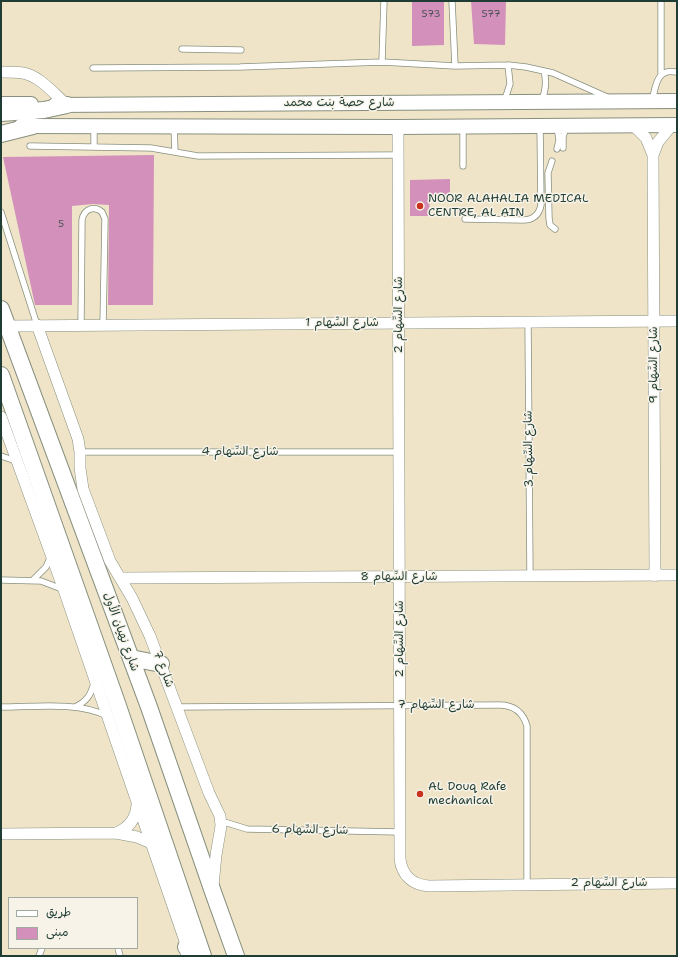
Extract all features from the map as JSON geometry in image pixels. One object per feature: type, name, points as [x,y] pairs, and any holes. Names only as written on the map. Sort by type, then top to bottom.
[{"type":"main road","points":[[1,113],[44,110],[66,105]]},
{"type":"main road","points":[[1,134],[33,126]]},
{"type":"main road","name":"شارع نهيان الأول","points":[[1,308],[131,658],[236,956]]},
{"type":"main road","points":[[1,375],[117,704],[203,956]]},
{"type":"main road","points":[[131,658],[162,664]]},
{"type":"street","points":[[1,72],[18,72],[30,75],[40,81],[66,105]]},
{"type":"street","name":"شارع حصة بنت محمد","points":[[1,104],[66,105],[677,101]]},
{"type":"street","name":"شارع حصة بنت محمد","points":[[1,126],[398,127],[674,125]]},
{"type":"street","name":"شارع السِّهام 9","points":[[655,576],[653,155],[658,142],[674,125]]},
{"type":"street","name":"شارع السِّهام 9","points":[[634,126],[646,138],[653,155]]},
{"type":"street","name":"شارع السِّهام 2","points":[[398,127],[401,865],[407,876],[416,883],[429,886],[677,882]]},
{"type":"street","name":"شارع السِّهام 1","points":[[8,326],[677,321]]},
{"type":"street","name":"شارع 7","points":[[37,325],[78,439],[83,489],[110,561],[142,618],[162,664],[209,793],[221,821],[221,832],[216,855],[213,892]]},
{"type":"street","points":[[2,421],[64,590],[188,953]]},
{"type":"street","name":"شارع السِّهام 8","points":[[120,578],[677,575]]},
{"type":"street","points":[[116,833],[122,831],[130,825],[136,816],[137,805]]},
{"type":"street","points":[[1,834],[116,833],[130,835],[150,843]]},
{"type":"lane","points":[[382,62],[384,1]]},
{"type":"lane","points":[[452,1],[455,66]]},
{"type":"lane","points":[[652,101],[661,74],[661,1]]},
{"type":"lane","points":[[182,49],[241,50]]},
{"type":"lane","points":[[93,68],[240,67],[382,62],[455,66],[508,65],[526,67],[567,78],[616,102]]},
{"type":"lane","points":[[504,102],[510,84],[508,65]]},
{"type":"lane","points":[[541,102],[544,96],[546,83],[544,71]]},
{"type":"lane","points":[[661,74],[667,72],[677,72]]},
{"type":"lane","points":[[94,126],[94,147]]},
{"type":"lane","points":[[174,126],[176,152]]},
{"type":"lane","points":[[463,126],[463,166]]},
{"type":"lane","points":[[465,220],[527,220],[536,215],[541,205],[540,126]]},
{"type":"lane","points":[[561,126],[563,148]]},
{"type":"lane","points":[[557,149],[561,126]]},
{"type":"lane","points":[[30,146],[151,148],[198,156],[398,155]]},
{"type":"lane","points":[[552,161],[548,173],[549,218],[550,224],[555,229]]},
{"type":"lane","points":[[81,325],[82,220],[87,211],[93,208],[102,212],[105,219],[103,325]]},
{"type":"lane","points":[[1,212],[37,325]]},
{"type":"lane","name":"شارع السِّهام 3","points":[[528,321],[530,576]]},
{"type":"lane","points":[[1,437],[2,421]]},
{"type":"lane","name":"شارع السِّهام 4","points":[[80,452],[399,452]]},
{"type":"lane","points":[[1,456],[18,462]]},
{"type":"lane","points":[[33,580],[46,567],[52,556]]},
{"type":"lane","points":[[1,580],[33,580],[49,583],[64,590]]},
{"type":"lane","points":[[75,707],[88,698],[93,689],[94,679]]},
{"type":"lane","name":"شارع السِّهام 7","points":[[177,707],[506,705],[518,710],[525,720],[528,732],[527,884]]},
{"type":"lane","points":[[1,707],[75,707],[92,710],[107,716]]},
{"type":"lane","name":"شارع السِّهام 6","points":[[221,821],[247,829],[400,832]]},
{"type":"building","points":[[412,1],[444,1],[444,45],[412,46]]},
{"type":"building","points":[[471,1],[506,1],[505,45],[474,44]]},
{"type":"building","points":[[154,155],[153,305],[108,305],[109,205],[93,204],[72,206],[72,305],[35,305],[3,157]]},
{"type":"building","name":"NOOR ALAHALIA MEDICAL CENTRE, AL AIN","points":[[450,179],[450,195],[430,195],[429,216],[410,216],[410,180]]},
{"type":"place","name":"NOOR ALAHALIA MEDICAL CENTRE, AL AIN","points":[[420,206]]},
{"type":"place","name":"AL Douq Rafe mechanical","points":[[420,794]]}]
